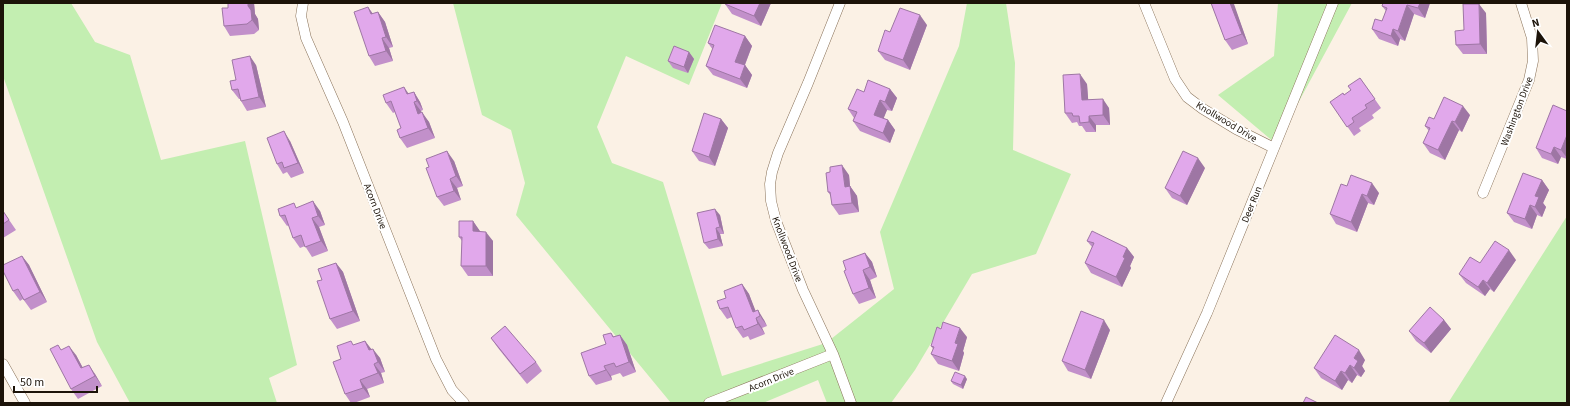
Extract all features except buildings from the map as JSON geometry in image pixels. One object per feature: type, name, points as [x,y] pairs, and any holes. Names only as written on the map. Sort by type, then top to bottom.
[{"type":"street","name":"Acorn Drive","points":[[303,3],[301,16],[306,38],[343,122],[436,359],[452,390],[464,403]]},
{"type":"street","name":"Knollwood Drive","points":[[840,3],[778,153],[770,184],[771,201],[776,221],[803,290],[833,354],[851,403]]},
{"type":"street","name":"Knollwood Drive","points":[[1144,3],[1175,79],[1187,97],[1203,109],[1236,129],[1274,148]]},
{"type":"street","name":"Deer Run","points":[[1166,403],[1207,313],[1334,3]]},
{"type":"street","name":"Washington Drive","points":[[1483,193],[1529,80],[1533,61],[1532,38],[1521,3]]},
{"type":"street","name":"Acorn Drive","points":[[709,403],[833,354]]},
{"type":"street","points":[[3,364],[25,403]]},
{"type":"green space","points":[[3,3],[71,3],[95,42],[130,55],[161,160],[245,141],[297,365],[269,378],[277,403],[130,403],[97,342],[3,76]]},
{"type":"green space","points":[[453,3],[722,3],[689,85],[626,56],[597,127],[612,163],[663,182],[722,376],[826,343],[894,289],[880,232],[959,46],[967,3],[1006,3],[1015,63],[1013,150],[1071,174],[1036,254],[972,274],[915,370],[891,403],[827,403],[818,380],[763,403],[671,403],[516,215],[525,183],[511,130],[482,115]]},
{"type":"green space","points":[[1278,3],[1352,3],[1276,144],[1218,95],[1274,56]]},
{"type":"green space","points":[[1567,216],[1567,403],[1448,403]]}]
